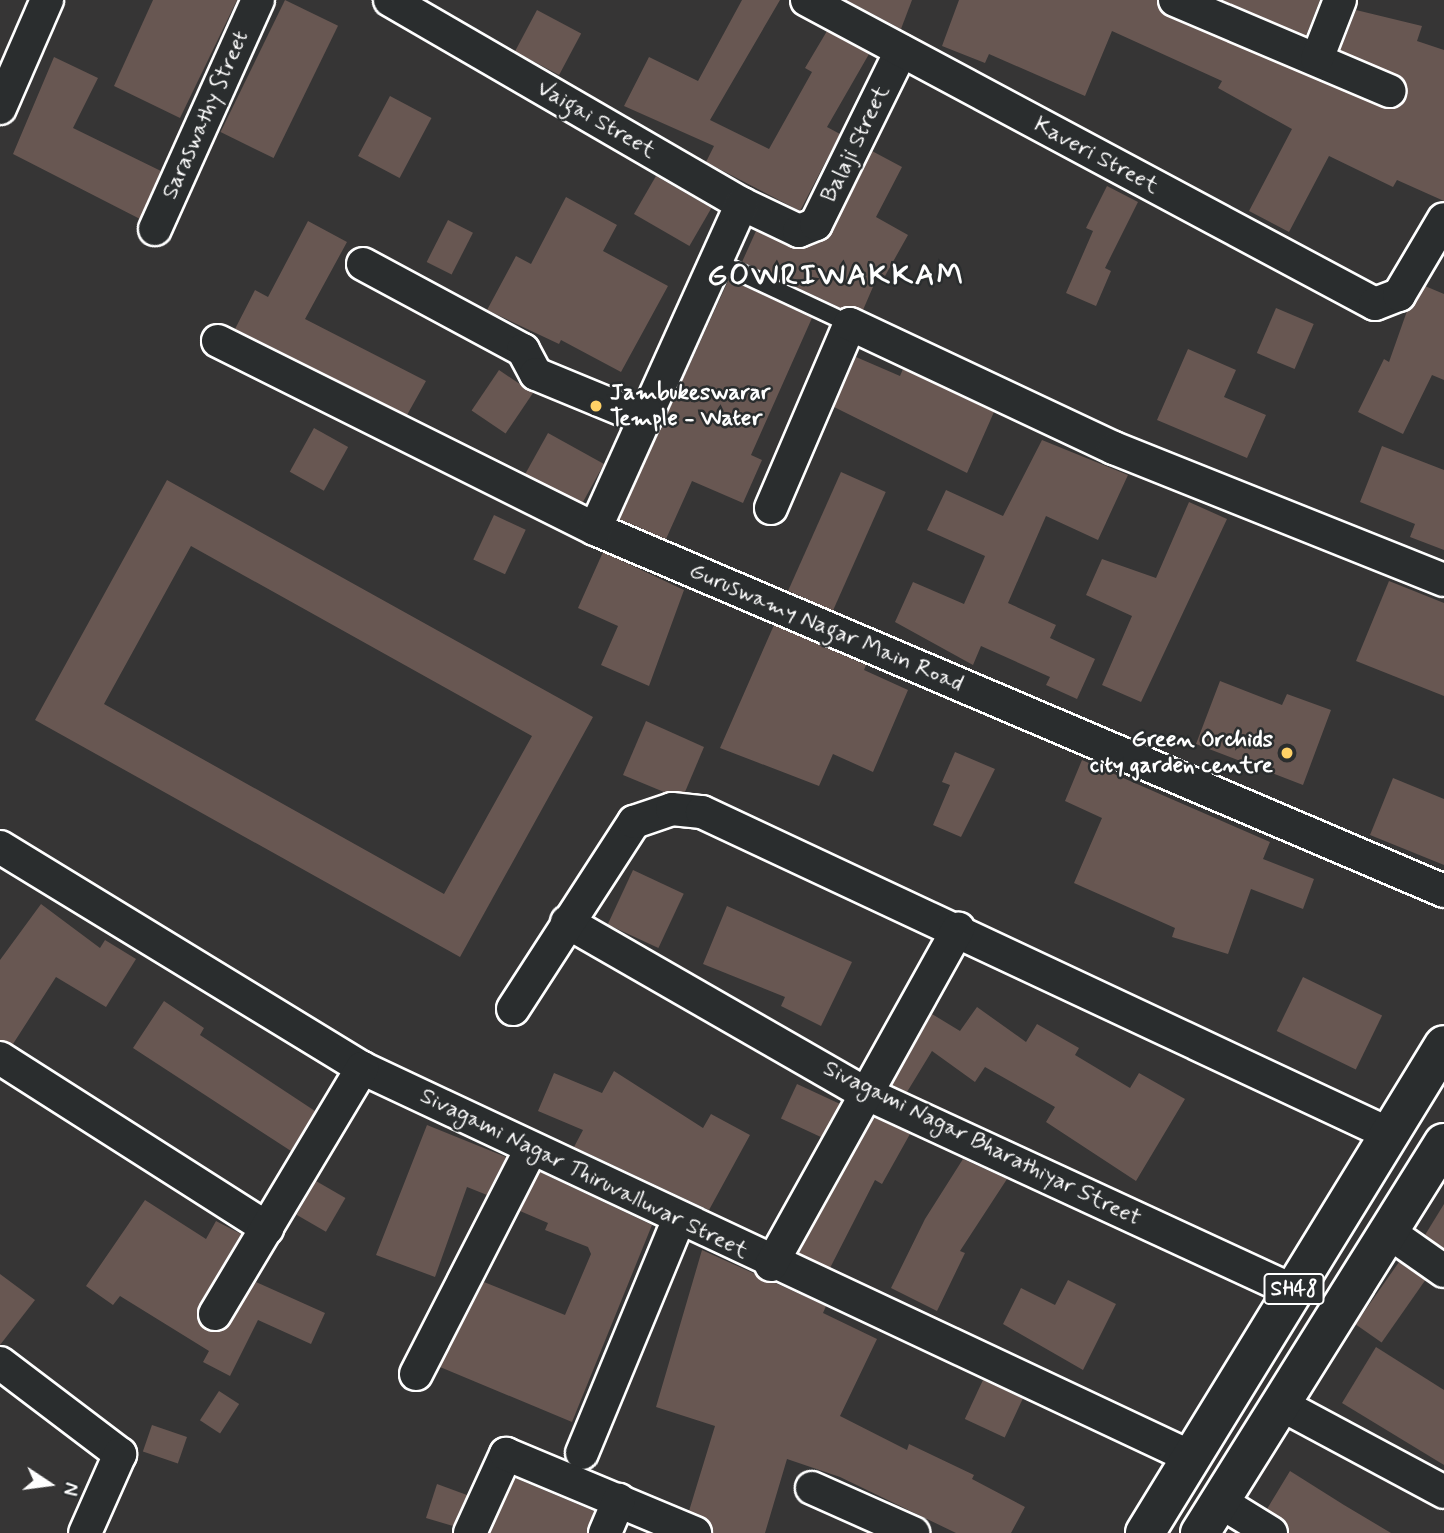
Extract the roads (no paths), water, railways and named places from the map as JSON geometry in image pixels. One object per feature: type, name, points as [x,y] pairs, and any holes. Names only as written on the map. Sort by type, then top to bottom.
[{"type":"main road","name":"SH48","points":[[1145,1533],[1444,1045]]},
{"type":"main road","name":"SH48","points":[[1210,1517],[1444,1143]]},
{"type":"street","points":[[0,108],[47,0]]},
{"type":"street","name":"Saraswathy Street","points":[[155,229],[258,0]]},
{"type":"street","name":"Vaigai Street","points":[[390,0],[742,204],[806,232]]},
{"type":"street","points":[[1175,0],[1389,91]]},
{"type":"street","points":[[1317,59],[1340,0]]},
{"type":"street","name":"Kaveri Street","points":[[811,1],[1356,296],[1389,302],[1409,282],[1444,219]]},
{"type":"street","name":"Balaji Street","points":[[806,232],[816,224],[901,51]]},
{"type":"street","points":[[595,529],[742,204]]},
{"type":"street","points":[[363,264],[523,350],[536,374],[645,419]]},
{"type":"street","points":[[771,508],[850,324],[1114,448],[1444,580]]},
{"type":"street","name":"Guruswamy Nagar Main Road","points":[[218,341],[595,529],[1444,891]]},
{"type":"street","points":[[513,1009],[634,822],[672,809],[702,812],[958,929],[1389,1134]]},
{"type":"street","name":"Sivagami Nagar Thiruvalluvar Street","points":[[3,854],[362,1068],[771,1265],[1191,1457]]},
{"type":"street","name":"Sivagami Nagar Bharathiyar Street","points":[[567,922],[863,1092],[1293,1291]]},
{"type":"street","points":[[771,1265],[863,1092],[958,929]]},
{"type":"street","points":[[0,1058],[267,1228]]},
{"type":"street","points":[[215,1314],[362,1068]]},
{"type":"street","points":[[416,1374],[531,1149]]},
{"type":"street","points":[[582,1453],[680,1219]]},
{"type":"street","points":[[1390,1233],[1444,1271]]},
{"type":"street","points":[[0,1363],[120,1454],[85,1533]]},
{"type":"street","points":[[1280,1404],[1444,1492]]},
{"type":"street","points":[[470,1533],[506,1454],[695,1533]]},
{"type":"street","points":[[812,1488],[912,1533]]},
{"type":"street","points":[[605,1533],[619,1500]]},
{"type":"street","points":[[1210,1517],[1270,1533]]},
{"type":"lane","points":[[717,262],[850,324]]},
{"type":"place","name":"Jambukeswarar Temple - Water","points":[[596,406]]},
{"type":"place","name":"Green Orchids city garden centre","points":[[1287,753]]},
{"type":"district","name":"GOWRIWAKKAM","points":[[836,276]]}]
